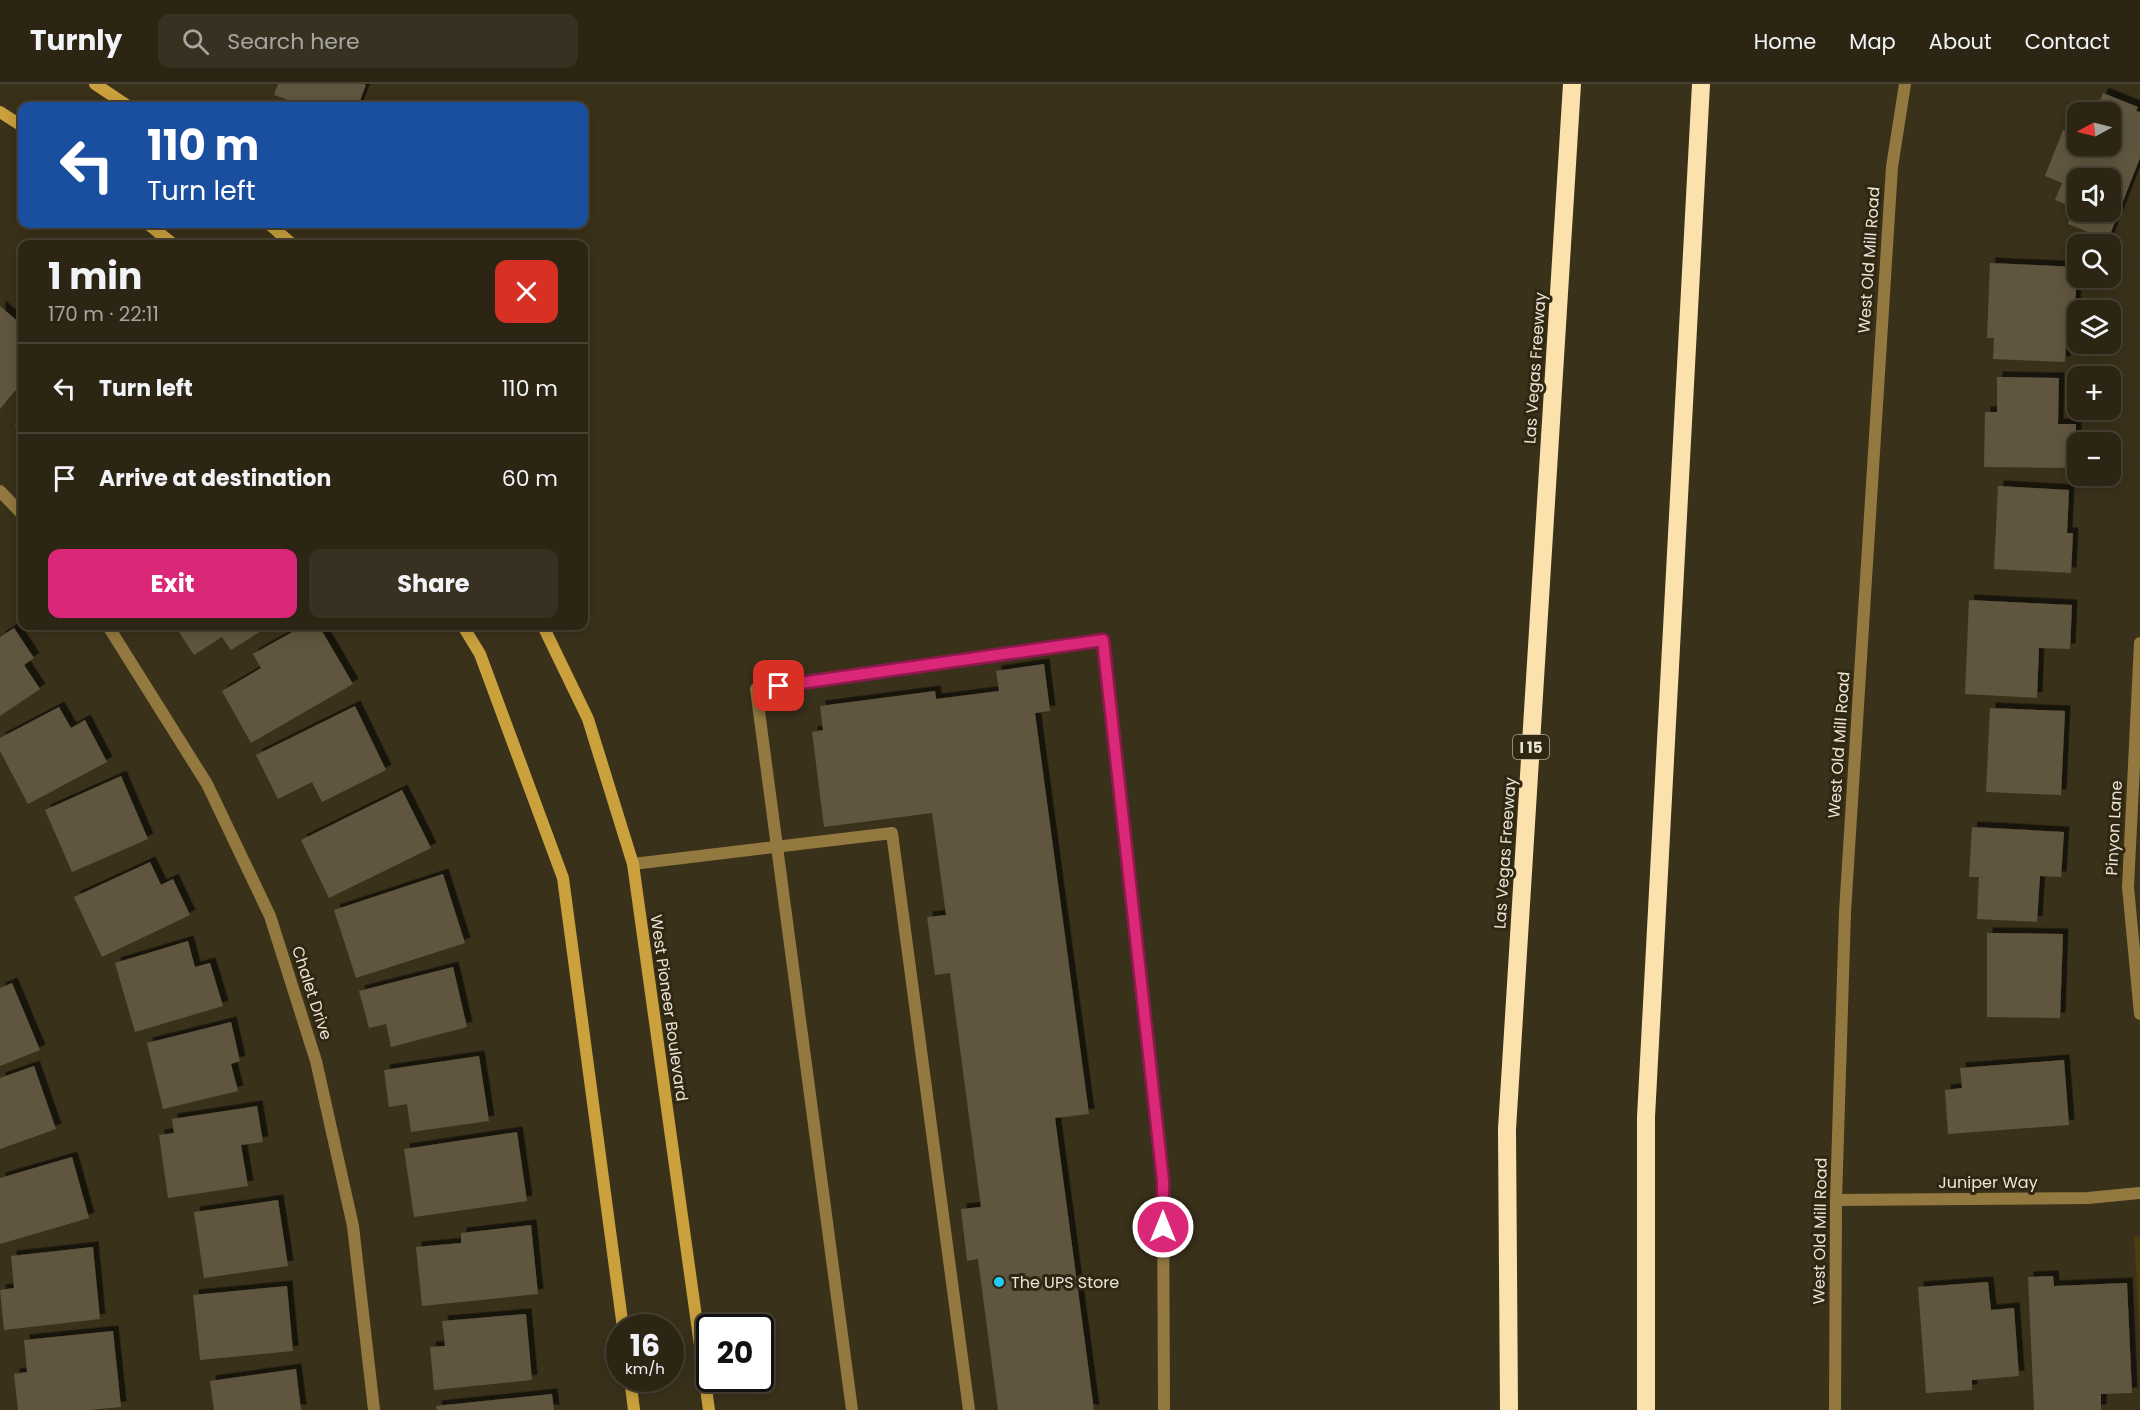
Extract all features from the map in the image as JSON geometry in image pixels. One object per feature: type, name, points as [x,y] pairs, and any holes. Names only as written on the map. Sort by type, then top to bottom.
[{"type":"highway","name":"Las Vegas Freeway","points":[[1509,1410],[1507,1129],[1572,84]]},
{"type":"highway","points":[[1646,1410],[1646,1117],[1701,84]]},
{"type":"main road","points":[[95,84],[122,102]]},
{"type":"main road","points":[[0,112],[18,123]]},
{"type":"main road","points":[[153,228],[168,240]]},
{"type":"main road","points":[[274,228],[287,240]]},
{"type":"main road","points":[[465,630],[480,654],[563,878],[621,1314]]},
{"type":"main road","name":"West Pioneer Boulevard","points":[[545,630],[588,719],[633,864],[709,1410]]},
{"type":"main road","points":[[632,1392],[634,1410]]},
{"type":"street","name":"West Old Mill Road","points":[[1835,1410],[1836,1200],[1845,912],[1892,167],[1905,84]]},
{"type":"street","points":[[0,491],[18,510]]},
{"type":"street","name":"Chalet Drive","points":[[111,630],[207,784],[270,916],[316,1061],[353,1226],[374,1410]]},
{"type":"street","points":[[852,1410],[756,689],[1103,640],[1163,1181],[1164,1410]]},
{"type":"street","name":"Pinyon Lane","points":[[2140,643],[2128,887],[2140,1014]]},
{"type":"street","points":[[633,864],[892,834],[969,1410]]},
{"type":"street","name":"Juniper Way","points":[[1836,1200],[2088,1198],[2140,1193]]},
{"type":"shaded area","points":[[2140,1236],[2140,1337],[2134,1237]]},
{"type":"building","points":[[278,84],[366,85],[360,102],[293,102],[274,95]]},
{"type":"building","points":[[2103,93],[2138,107],[2136,111],[2140,112],[2140,158],[2121,207],[2121,168],[2067,168],[2067,205],[2055,200],[2062,183],[2045,176],[2063,130],[2067,132],[2067,156],[2121,156],[2121,102],[2099,102]]},
{"type":"building","points":[[2069,222],[2115,222],[2110,234],[2093,234],[2068,224]]},
{"type":"building","points":[[1990,263],[2067,267],[2067,288],[2076,288],[2076,300],[2067,300],[2065,362],[1993,359],[1994,338],[1987,338]]},
{"type":"building","points":[[0,306],[18,322],[18,388],[0,409]]},
{"type":"building","points":[[1997,377],[2059,378],[2058,424],[2076,424],[2076,432],[2067,432],[2067,468],[1984,467],[1985,412],[1997,412]]},
{"type":"building","points":[[1998,486],[2069,490],[2067,533],[2073,533],[2071,573],[1994,569]]},
{"type":"building","points":[[1969,600],[2072,605],[2070,649],[2039,648],[2037,698],[1965,694]]},
{"type":"building","points":[[14,628],[34,658],[24,665],[40,689],[0,716],[0,637]]},
{"type":"building","points":[[178,630],[263,630],[231,650],[222,637],[194,655]]},
{"type":"building","points":[[296,630],[321,630],[353,684],[251,743],[222,691],[261,668],[253,654]]},
{"type":"building","points":[[1044,664],[1050,711],[1035,713],[1089,1114],[1055,1118],[1094,1410],[998,1410],[978,1259],[967,1261],[961,1209],[981,1207],[950,973],[935,975],[927,917],[946,915],[932,813],[824,827],[812,732],[823,730],[820,706],[935,691],[936,699],[999,691],[996,671]]},
{"type":"building","points":[[355,706],[386,770],[322,802],[312,782],[278,799],[256,755]]},
{"type":"building","points":[[59,707],[71,728],[85,720],[107,762],[28,804],[0,751],[0,738]]},
{"type":"building","points":[[1990,708],[2065,711],[2061,795],[1986,792]]},
{"type":"building","points":[[121,776],[148,839],[72,872],[45,810]]},
{"type":"building","points":[[402,790],[431,848],[329,898],[301,840]]},
{"type":"building","points":[[1972,827],[2064,832],[2061,877],[2040,876],[2037,922],[1977,919],[1979,877],[1969,877]]},
{"type":"building","points":[[150,862],[161,885],[173,879],[190,915],[102,957],[74,897]]},
{"type":"building","points":[[443,874],[465,943],[356,978],[334,910]]},
{"type":"building","points":[[1987,933],[2063,934],[2060,1018],[1987,1017]]},
{"type":"building","points":[[188,941],[195,967],[210,963],[223,1006],[135,1032],[115,963]]},
{"type":"building","points":[[453,967],[467,1027],[391,1047],[386,1024],[369,1028],[359,991]]},
{"type":"building","points":[[12,983],[40,1050],[0,1066],[0,988]]},
{"type":"building","points":[[231,1022],[240,1061],[231,1064],[238,1091],[163,1109],[147,1043]]},
{"type":"building","points":[[479,1056],[489,1121],[411,1132],[407,1104],[389,1107],[384,1070]]},
{"type":"building","points":[[2064,1060],[2069,1125],[1948,1134],[1945,1090],[1962,1088],[1960,1068]]},
{"type":"building","points":[[34,1066],[56,1129],[0,1149],[0,1078]]},
{"type":"building","points":[[257,1106],[263,1142],[241,1145],[248,1186],[168,1198],[159,1135],[174,1133],[172,1119]]},
{"type":"building","points":[[517,1132],[527,1201],[414,1217],[404,1149]]},
{"type":"building","points":[[72,1157],[89,1218],[0,1244],[0,1178]]},
{"type":"building","points":[[278,1200],[288,1266],[204,1278],[194,1212]]},
{"type":"building","points":[[531,1225],[538,1294],[422,1306],[416,1247],[461,1243],[461,1233]]},
{"type":"building","points":[[93,1247],[100,1319],[4,1330],[0,1290],[14,1288],[11,1256]]},
{"type":"building","points":[[2053,1276],[2054,1286],[2127,1283],[2132,1393],[2101,1394],[2101,1410],[2034,1410],[2028,1277]]},
{"type":"building","points":[[1988,1282],[1991,1310],[2014,1308],[2019,1376],[1972,1380],[1972,1390],[1926,1393],[1918,1287]]},
{"type":"building","points":[[287,1286],[293,1351],[200,1360],[193,1295]]},
{"type":"building","points":[[526,1314],[532,1380],[434,1390],[430,1347],[445,1346],[442,1321]]},
{"type":"building","points":[[113,1331],[121,1407],[89,1410],[18,1410],[14,1374],[27,1372],[24,1340]]},
{"type":"building","points":[[296,1369],[301,1410],[214,1410],[210,1381]]},
{"type":"building","points":[[552,1394],[554,1410],[437,1410],[436,1406]]},
{"type":"place","name":"The UPS Store","points":[[999,1282]]},
{"type":"route","points":[[779,686],[1103,640],[1163,1181],[1163,1227]]}]
